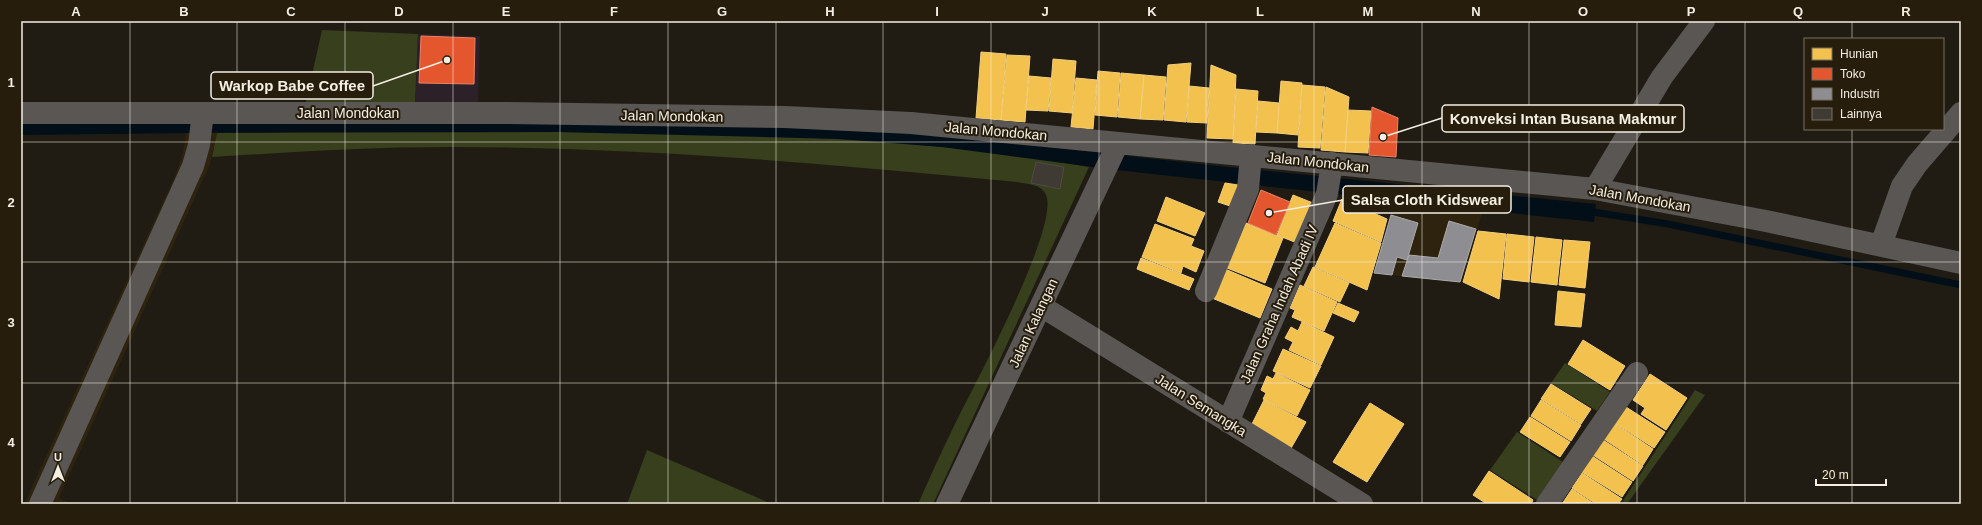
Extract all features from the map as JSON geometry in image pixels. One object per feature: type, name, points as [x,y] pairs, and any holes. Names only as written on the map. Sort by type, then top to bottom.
[{"type":"street","points":[[1595,189],[1662,77],[1704,21]]},
{"type":"street","name":"Jalan Mondokan","points":[[21,113],[202,123],[504,113],[793,117],[911,123],[1116,148],[1250,170],[1330,177],[1595,189],[1881,245],[1961,263]]},
{"type":"street","points":[[1881,245],[1902,186],[1917,164],[1961,114]]},
{"type":"street","points":[[40,504],[193,166],[202,123]]},
{"type":"street","name":"Jalan Kalangan","points":[[947,504],[1116,148]]},
{"type":"street","points":[[1206,291],[1250,170]]},
{"type":"street","name":"Jalan Graha Indah Abadi IV","points":[[1228,422],[1330,177]]},
{"type":"street","name":"Jalan Semangka","points":[[1041,306],[1362,504]]},
{"type":"street","points":[[1547,504],[1637,373]]},
{"type":"shaded area","points":[[418,34],[480,36],[478,102],[415,102]]},
{"type":"shaded area","points":[[21,122],[734,123],[933,134],[1218,166],[1596,204],[1594,222],[1116,170],[942,147],[840,139],[558,132],[289,132],[21,135]]},
{"type":"shaded area","points":[[186,133],[217,133],[210,164],[59,498],[72,504],[24,504],[175,176],[183,153]]},
{"type":"shaded area","points":[[1394,201],[1483,210],[1461,283],[1373,273]]},
{"type":"green space","points":[[322,30],[418,34],[415,102],[306,102]]},
{"type":"green space","points":[[558,132],[758,136],[891,142],[1023,156],[1089,167],[933,504],[918,504],[1028,272],[1040,239],[1047,213],[1046,195],[1044,191],[1037,187],[1017,182],[805,163],[664,153],[593,150],[421,147],[332,150],[212,157],[217,133]]},
{"type":"green space","points":[[1565,363],[1610,392],[1597,411],[1551,383]]},
{"type":"green space","points":[[1695,390],[1705,395],[1627,504],[1621,504]]},
{"type":"green space","points":[[1517,432],[1563,462],[1537,500],[1490,470]]},
{"type":"green space","points":[[647,450],[772,504],[627,504]]},
{"type":"building: Hunian","points":[[981,52],[1006,54],[1001,120],[976,118]]},
{"type":"building: Hunian","points":[[1007,55],[1030,56],[1025,122],[1001,120]]},
{"type":"building: Hunian","points":[[1053,59],[1076,61],[1072,113],[1049,111]]},
{"type":"building: Hunian","points":[[1191,63],[1186,122],[1164,120],[1168,65]]},
{"type":"building: Hunian","points":[[1211,65],[1236,75],[1233,139],[1207,138]]},
{"type":"building: Hunian","points":[[1098,71],[1120,73],[1117,117],[1095,115]]},
{"type":"building: Hunian","points":[[1121,73],[1144,75],[1140,119],[1118,117]]},
{"type":"building: Hunian","points":[[1144,75],[1166,77],[1163,120],[1140,119]]},
{"type":"building: Hunian","points":[[1029,76],[1051,78],[1048,111],[1026,110]]},
{"type":"building: Hunian","points":[[1076,78],[1097,80],[1093,129],[1071,127]]},
{"type":"building: Hunian","points":[[1281,81],[1302,83],[1298,135],[1277,133]]},
{"type":"building: Hunian","points":[[1302,85],[1325,87],[1320,148],[1298,147]]},
{"type":"building: Hunian","points":[[1189,86],[1209,88],[1207,123],[1187,122]]},
{"type":"building: Hunian","points":[[1326,87],[1349,97],[1345,152],[1321,150]]},
{"type":"building: Hunian","points":[[1236,89],[1258,91],[1255,144],[1233,143]]},
{"type":"building: Hunian","points":[[1258,101],[1279,103],[1277,133],[1256,132]]},
{"type":"building: Hunian","points":[[1348,110],[1371,111],[1368,153],[1345,152]]},
{"type":"building: Hunian","points":[[1225,183],[1238,185],[1230,206],[1218,202]]},
{"type":"building: Hunian","points":[[1293,195],[1313,203],[1297,243],[1277,235]]},
{"type":"building: Hunian","points":[[1166,197],[1205,213],[1195,236],[1157,221]]},
{"type":"building: Hunian","points":[[1342,199],[1387,219],[1381,242],[1333,221]]},
{"type":"building: Hunian","points":[[1246,223],[1283,238],[1265,283],[1227,268]]},
{"type":"building: Hunian","points":[[1335,223],[1381,243],[1367,290],[1315,267]]},
{"type":"building: Hunian","points":[[1155,224],[1194,239],[1191,246],[1204,251],[1196,272],[1183,266],[1181,273],[1142,257]]},
{"type":"building: Hunian","points":[[1478,231],[1506,234],[1499,299],[1463,282]]},
{"type":"building: Hunian","points":[[1507,234],[1534,237],[1529,282],[1503,279]]},
{"type":"building: Hunian","points":[[1536,237],[1562,240],[1557,285],[1531,282]]},
{"type":"building: Hunian","points":[[1564,240],[1590,242],[1585,288],[1559,285]]},
{"type":"building: Hunian","points":[[1141,258],[1194,279],[1189,290],[1137,269]]},
{"type":"building: Hunian","points":[[1313,267],[1349,283],[1340,302],[1304,286]]},
{"type":"building: Hunian","points":[[1225,269],[1272,289],[1260,318],[1212,298]]},
{"type":"building: Hunian","points":[[1300,285],[1337,302],[1324,331],[1292,317],[1295,310],[1290,308]]},
{"type":"building: Hunian","points":[[1558,291],[1585,294],[1581,327],[1555,325]]},
{"type":"building: Hunian","points":[[1338,303],[1359,312],[1354,322],[1333,313]]},
{"type":"building: Hunian","points":[[1302,322],[1334,337],[1321,365],[1289,350],[1293,342],[1285,338],[1291,327],[1298,331]]},
{"type":"building: Hunian","points":[[1583,340],[1625,366],[1610,390],[1568,364]]},
{"type":"building: Hunian","points":[[1283,349],[1321,366],[1310,388],[1273,371]]},
{"type":"building: Hunian","points":[[1276,373],[1310,390],[1297,416],[1263,399],[1266,393],[1261,390],[1267,376],[1273,379]]},
{"type":"building: Hunian","points":[[1650,374],[1687,398],[1666,430],[1641,414],[1645,408],[1633,400]]},
{"type":"building: Hunian","points":[[1551,384],[1591,409],[1581,424],[1541,399]]},
{"type":"building: Hunian","points":[[1264,400],[1306,422],[1290,450],[1251,426]]},
{"type":"building: Hunian","points":[[1541,400],[1581,425],[1571,441],[1531,416]]},
{"type":"building: Hunian","points":[[1370,403],[1404,424],[1367,482],[1333,462]]},
{"type":"building: Hunian","points":[[1626,407],[1665,432],[1654,448],[1615,423]]},
{"type":"building: Hunian","points":[[1530,417],[1570,442],[1560,457],[1520,432]]},
{"type":"building: Hunian","points":[[1614,423],[1653,449],[1643,465],[1604,439]]},
{"type":"building: Hunian","points":[[1603,440],[1643,466],[1633,481],[1593,455]]},
{"type":"building: Hunian","points":[[1592,456],[1632,482],[1622,497],[1582,472]]},
{"type":"building: Hunian","points":[[1489,471],[1533,500],[1531,504],[1487,504],[1473,495]]},
{"type":"building: Hunian","points":[[1582,473],[1622,499],[1618,504],[1596,504],[1572,488]]},
{"type":"building: Hunian","points":[[1572,489],[1594,504],[1562,504]]},
{"type":"building: Toko","points":[[421,36],[475,38],[474,84],[419,83]]},
{"type":"building: Toko","points":[[1372,107],[1398,118],[1396,157],[1369,155]]},
{"type":"building: Toko","points":[[1261,190],[1290,202],[1276,235],[1248,223]]},
{"type":"building: Industri","points":[[1391,215],[1418,223],[1407,260],[1397,257],[1392,275],[1374,273]]},
{"type":"building: Industri","points":[[1449,221],[1476,229],[1460,282],[1402,276],[1409,255],[1438,258]]},
{"type":"building: Lainnya","points":[[1036,162],[1064,167],[1060,189],[1031,183]]},
{"type":"waterway","points":[[1587,211],[1668,224],[1961,285]]},
{"type":"place","name":"Warkop Babe Coffee","points":[[447,60]]},
{"type":"place","name":"Konveksi Intan Busana Makmur","points":[[1383,137]]},
{"type":"place","name":"Salsa Cloth Kidswear","points":[[1269,213]]}]
